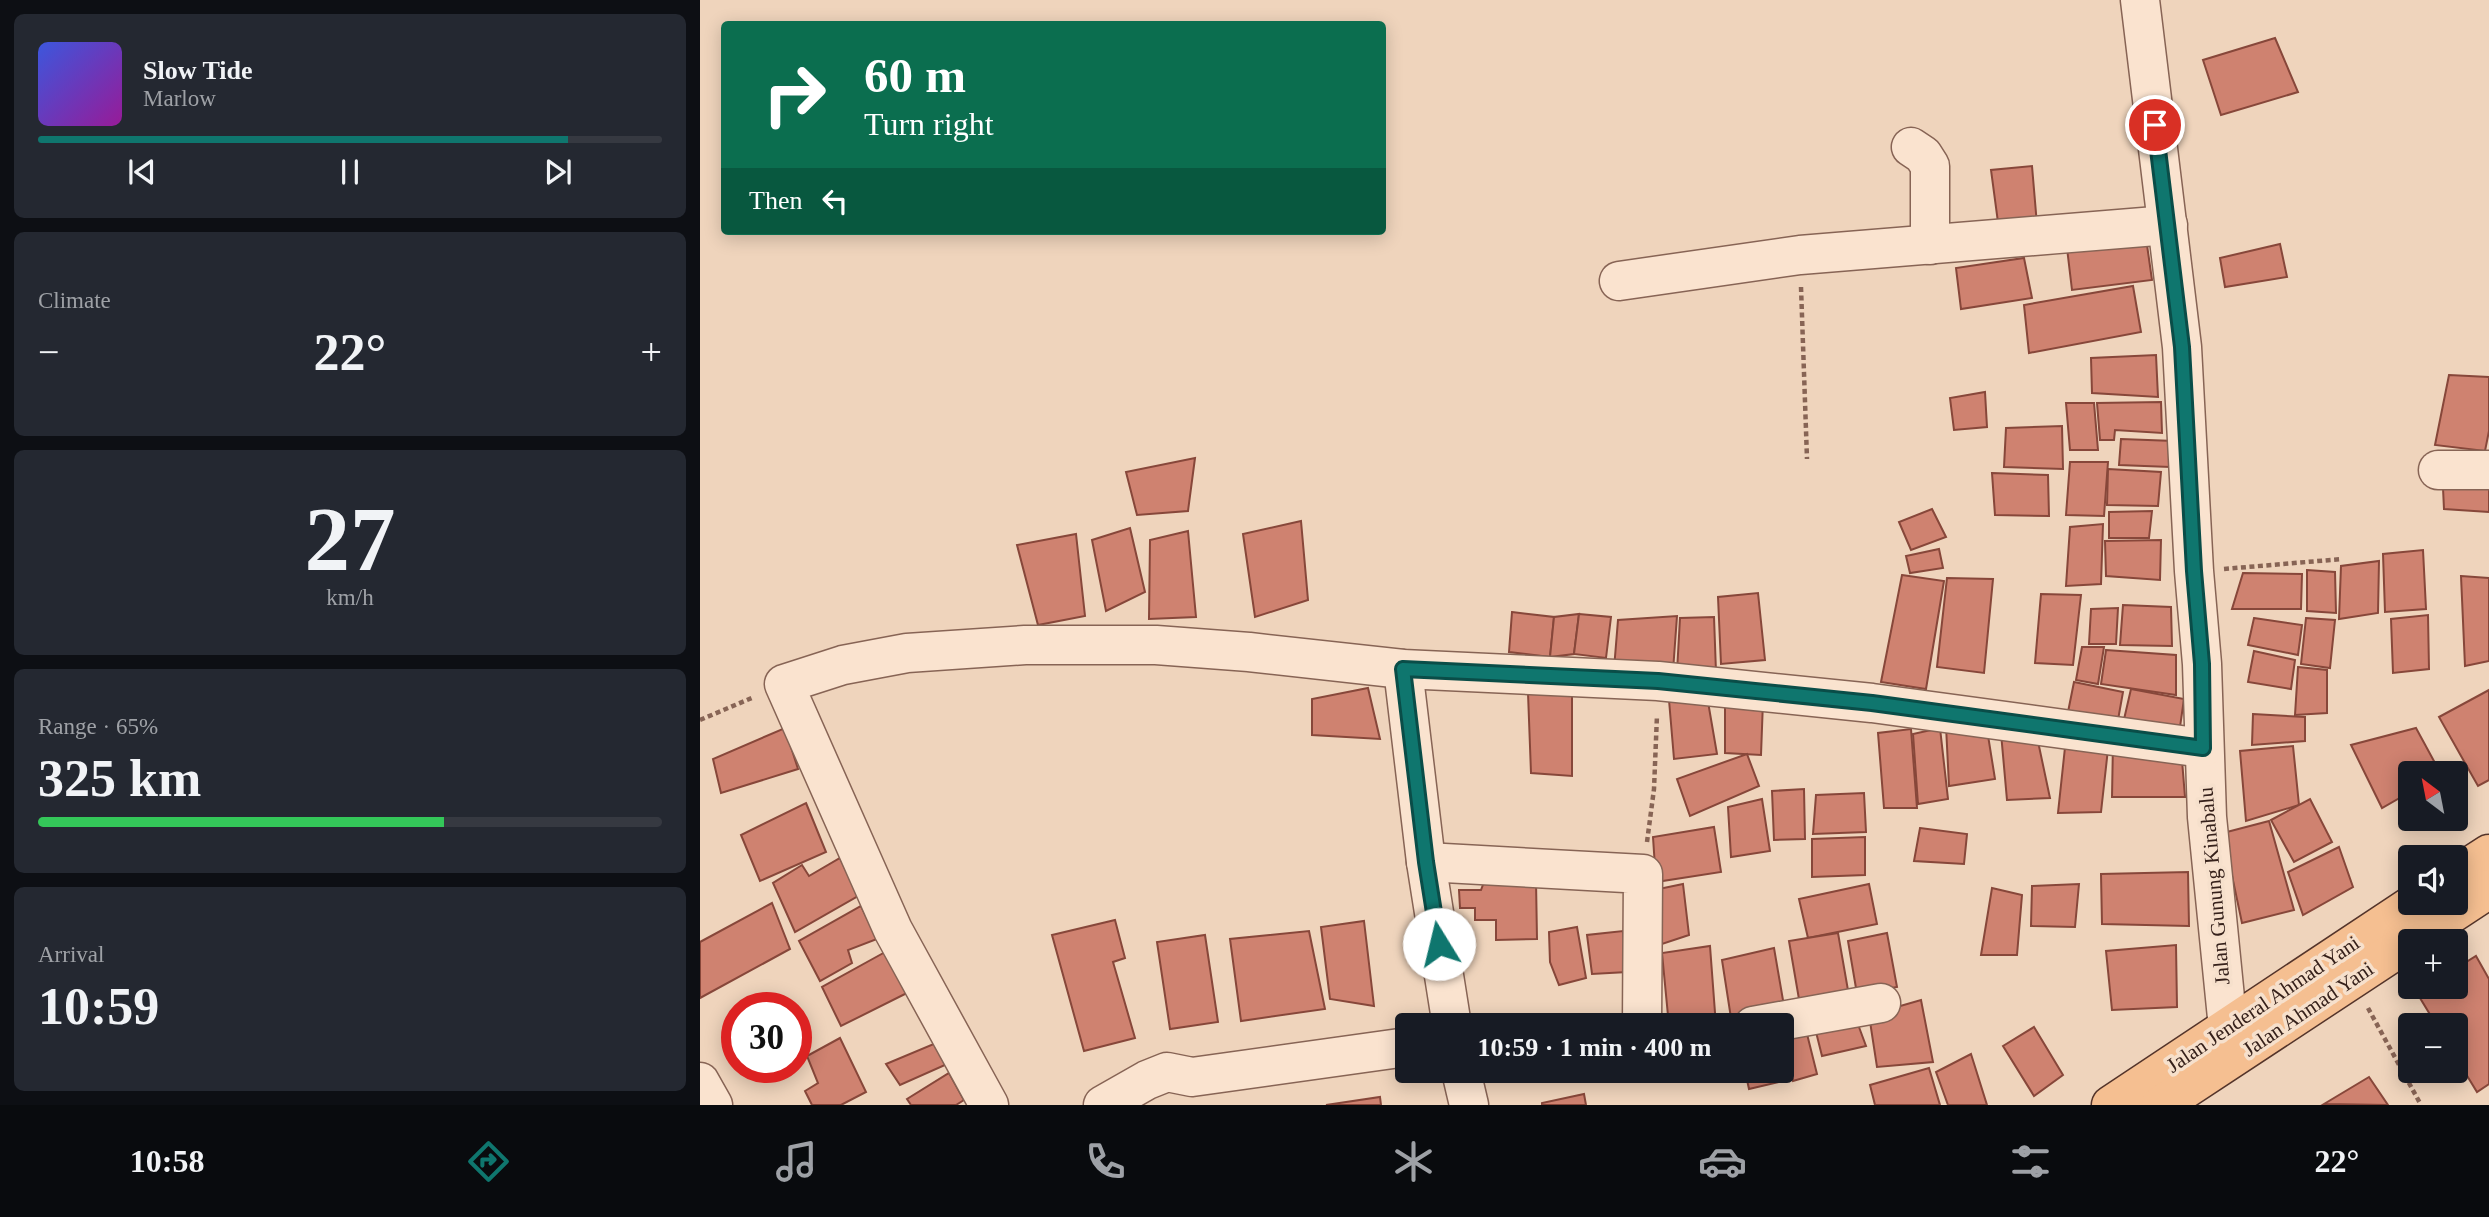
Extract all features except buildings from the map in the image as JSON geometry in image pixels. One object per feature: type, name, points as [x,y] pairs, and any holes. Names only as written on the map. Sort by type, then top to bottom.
[{"type":"main road","points":[[2468,868],[2489,854]]},
{"type":"main road","name":"Jalan Ahmad Yani","points":[[2173,1101],[2229,1044],[2352,979],[2489,889]]},
{"type":"main road","name":"Jalan Jenderal Ahmad Yani","points":[[2110,1105],[2229,1044],[2399,915]]},
{"type":"street","name":"Jalan Gunung Kinabalu","points":[[2140,0],[2182,347],[2194,571],[2202,664],[2207,817],[2229,1044]]},
{"type":"street","points":[[1911,147],[1923,155],[1930,166],[1930,245]]},
{"type":"street","points":[[1619,281],[1800,255],[2168,225]]},
{"type":"street","points":[[2438,470],[2489,470]]},
{"type":"street","points":[[989,1105],[893,930],[784,684],[844,665],[906,653],[1025,645],[1156,645],[1250,652],[1403,669],[1658,681],[1872,703],[2203,748]]},
{"type":"street","points":[[1403,669],[1426,862],[1450,1013]]},
{"type":"street","points":[[1426,862],[1643,874],[1642,1013]]},
{"type":"street","points":[[1794,1019],[1881,1003]]},
{"type":"street","points":[[1103,1105],[1167,1072],[1192,1077],[1395,1049]]},
{"type":"street","points":[[700,1082],[713,1105]]},
{"type":"street","points":[[1464,1083],[1469,1105]]},
{"type":"path","points":[[1800,255],[1807,459]]},
{"type":"path","points":[[2194,571],[2342,559]]},
{"type":"path","points":[[1643,874],[1654,789],[1658,681]]},
{"type":"path","points":[[700,720],[784,684]]},
{"type":"path","points":[[2352,979],[2421,1105]]},
{"type":"route","points":[[1439,944],[1426,862],[1403,669],[1658,681],[1872,703],[2203,748],[2202,664],[2194,571],[2182,347],[2155,125]]}]
